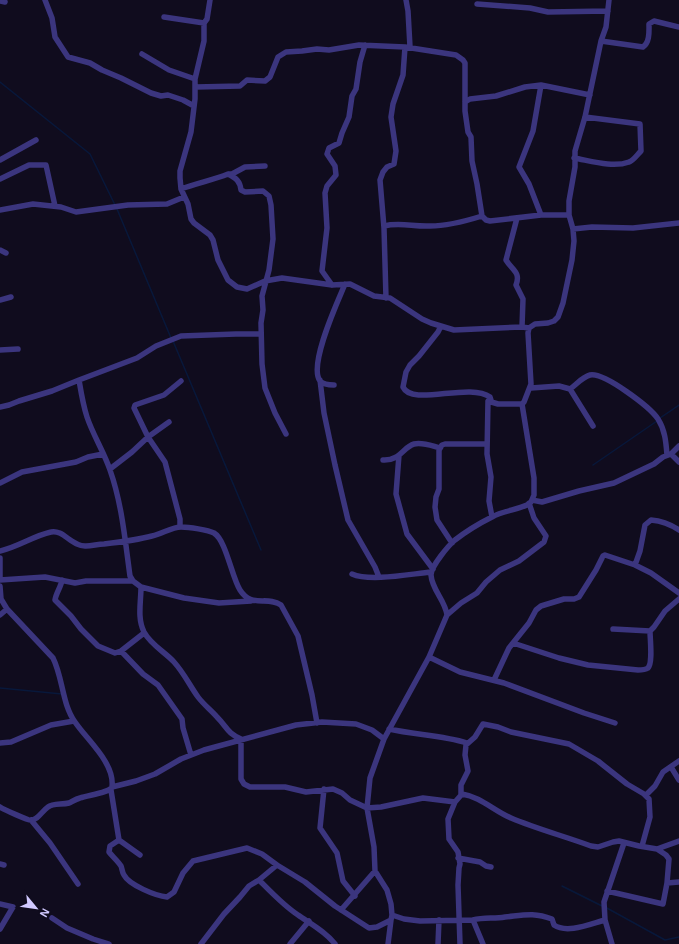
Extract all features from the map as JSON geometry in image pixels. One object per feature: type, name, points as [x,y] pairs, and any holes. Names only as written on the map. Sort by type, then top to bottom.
[{"type":"street","points":[[45,0],[52,18],[55,37],[68,57],[90,63],[151,93],[161,96],[168,95],[183,100],[194,106]]},
{"type":"street","points":[[210,0],[207,19],[204,23],[204,41],[195,79],[196,87],[191,132],[180,171],[180,178],[181,189],[188,204],[191,219],[210,235],[213,240],[218,260],[228,280],[237,287],[247,289],[265,281],[282,278],[332,285],[350,284],[374,296],[394,301],[422,319],[454,330],[529,328],[540,323],[554,321],[558,317],[563,303],[572,260],[574,241],[573,228],[569,214],[569,201],[575,168],[575,151],[585,117],[601,42],[606,27],[609,0]]},
{"type":"street","points":[[386,298],[384,226],[380,180],[383,172],[394,164],[396,151],[391,117],[393,104],[403,75],[408,47],[408,11],[406,0]]},
{"type":"street","points":[[477,4],[530,8],[548,12],[608,11]]},
{"type":"street","points":[[164,17],[204,23]]},
{"type":"street","points":[[601,42],[643,47],[646,45],[649,24],[654,21],[679,27]]},
{"type":"street","points":[[196,87],[240,86],[247,80],[265,81],[270,77],[278,58],[286,52],[317,49],[329,50],[365,45],[400,48],[408,47],[456,55],[465,63],[465,102],[468,132],[471,137],[472,161],[482,216],[486,220],[490,221],[541,215],[569,214]]},
{"type":"street","points":[[332,285],[322,270],[327,228],[325,193],[327,186],[336,175],[335,166],[327,154],[329,148],[339,143],[349,117],[352,96],[356,89],[360,62],[365,45]]},
{"type":"street","points":[[142,54],[170,70],[195,79]]},
{"type":"street","points":[[465,102],[470,99],[496,96],[525,87],[541,85],[590,95]]},
{"type":"street","points":[[541,85],[532,131],[519,167],[529,184],[541,215]]},
{"type":"street","points":[[574,158],[610,164],[622,163],[630,162],[641,151],[640,124],[585,117]]},
{"type":"street","points":[[0,160],[36,140]]},
{"type":"street","points":[[0,179],[29,166],[46,165],[55,206]]},
{"type":"street","points":[[181,189],[232,174],[245,167],[265,166]]},
{"type":"street","points":[[228,174],[235,177],[240,184],[241,190],[245,192],[263,191],[269,196],[273,239],[269,270],[262,296],[262,364],[266,388],[275,413],[286,434]]},
{"type":"street","points":[[0,210],[15,206],[33,204],[55,206],[76,212],[128,205],[167,204],[184,197]]},
{"type":"street","points":[[384,226],[403,223],[430,226],[462,222],[482,216]]},
{"type":"street","points":[[517,218],[506,260],[517,274],[518,279],[516,285],[522,299],[522,327]]},
{"type":"street","points":[[573,228],[592,226],[633,228],[679,224]]},
{"type":"street","points":[[345,284],[321,349],[317,373],[320,380],[324,414],[348,520],[379,577]]},
{"type":"street","points":[[0,300],[11,297]]},
{"type":"street","points":[[441,326],[438,332],[406,372],[403,382],[404,390],[410,394],[421,396],[478,391],[490,397],[491,400],[488,401],[487,444],[488,467],[491,477],[489,502],[492,517]]},
{"type":"street","points":[[432,571],[438,560],[454,540],[492,517],[527,505],[534,495],[534,478],[522,404],[530,388],[529,328]]},
{"type":"street","points":[[0,407],[52,391],[137,358],[156,346],[181,336],[261,334]]},
{"type":"street","points":[[0,350],[18,349]]},
{"type":"street","points":[[570,389],[584,377],[595,375],[605,379],[634,397],[652,412],[658,420],[666,440],[669,454],[679,462]]},
{"type":"street","points":[[79,380],[86,416],[110,469],[122,518],[132,581]]},
{"type":"street","points":[[320,380],[334,386]]},
{"type":"street","points":[[180,527],[180,519],[165,462],[148,437],[134,408],[135,405],[164,395],[181,382]]},
{"type":"street","points":[[530,388],[559,386],[570,389],[593,426]]},
{"type":"street","points":[[488,401],[507,405],[522,404]]},
{"type":"street","points":[[110,469],[148,437],[169,422]]},
{"type":"street","points":[[383,460],[394,459],[414,444],[427,444],[440,448]]},
{"type":"street","points":[[452,543],[437,520],[435,507],[439,489],[440,448],[445,444],[487,444]]},
{"type":"street","points":[[530,502],[542,502],[614,483],[654,464],[679,446]]},
{"type":"street","points":[[0,483],[22,472],[76,462],[88,457],[103,454]]},
{"type":"street","points":[[399,455],[396,494],[407,534],[432,571],[436,590],[447,615]]},
{"type":"street","points":[[388,944],[392,917],[391,904],[387,890],[375,871],[374,847],[367,808],[370,778],[384,739],[429,657],[447,615],[461,603],[477,593],[486,582],[500,570],[518,561],[544,542],[546,536],[534,518],[530,502]]},
{"type":"street","points":[[635,565],[640,551],[645,525],[651,520],[665,522],[679,530]]},
{"type":"street","points":[[0,551],[52,532],[58,532],[76,544],[85,547],[154,536],[180,527],[213,532],[218,536],[240,590],[248,599],[253,601]]},
{"type":"street","points":[[494,680],[513,643],[529,623],[536,610],[542,606],[564,599],[574,599],[580,597],[603,556],[605,555],[651,572],[679,593]]},
{"type":"street","points":[[0,558],[0,579],[45,577],[76,583],[86,581],[132,581],[141,587],[184,598],[219,603],[253,601],[277,602],[281,605],[298,636],[317,723]]},
{"type":"street","points":[[352,574],[379,577],[432,571]]},
{"type":"street","points":[[62,580],[56,596],[57,602],[98,646],[115,652],[121,651],[144,632]]},
{"type":"street","points":[[0,586],[1,599],[7,609],[53,658],[58,668],[62,689],[74,721],[97,750],[112,779],[111,788],[119,840],[140,855]]},
{"type":"street","points":[[141,587],[141,625],[149,640],[166,653],[183,672],[203,704],[217,716],[232,735],[241,739]]},
{"type":"street","points":[[513,643],[559,658],[588,665],[646,670],[649,667],[650,659],[650,631],[665,611],[679,598]]},
{"type":"street","points":[[0,615],[7,609]]},
{"type":"street","points":[[613,629],[650,631]]},
{"type":"street","points":[[121,651],[143,674],[158,685],[182,719],[183,728],[191,755]]},
{"type":"street","points":[[429,657],[460,672],[494,680],[615,723]]},
{"type":"street","points":[[0,743],[11,742],[51,726],[74,721]]},
{"type":"street","points":[[0,807],[19,815],[24,819],[31,820],[37,818],[52,805],[68,803],[111,788],[136,782],[191,755],[241,739],[296,725],[317,723],[356,724],[372,730],[384,739]]},
{"type":"street","points":[[460,944],[460,864],[458,852],[449,839],[448,819],[455,802],[461,794],[461,785],[468,771],[465,755],[467,743],[475,737],[483,724],[498,727],[511,732],[569,744],[598,761],[627,784],[646,795],[650,802],[650,817],[642,846]]},
{"type":"street","points":[[389,729],[406,733],[451,738],[467,743]]},
{"type":"street","points":[[241,739],[241,779],[244,784],[250,787],[285,787],[306,792],[333,788],[350,800],[367,808],[423,798],[455,802]]},
{"type":"street","points":[[646,795],[655,786],[663,772],[679,761]]},
{"type":"street","points":[[671,767],[679,780]]},
{"type":"street","points":[[324,789],[320,828],[337,853],[343,881],[355,896]]},
{"type":"street","points":[[461,794],[469,795],[488,804],[510,818],[590,846],[598,847],[619,841],[657,849],[669,859],[663,904],[607,891]]},
{"type":"street","points":[[31,820],[50,843],[78,884]]},
{"type":"street","points":[[119,840],[110,846],[108,852],[121,866],[124,876],[153,894],[163,897],[167,897],[174,892],[183,873],[193,860],[210,858],[247,848],[262,854],[305,882],[341,910],[368,928],[377,927],[392,917],[420,921],[473,920],[479,918],[526,914],[545,916],[552,919],[554,925],[559,928],[576,927],[605,920]]},
{"type":"street","points":[[657,849],[679,841]]},
{"type":"street","points":[[612,944],[605,920],[604,902],[624,843]]},
{"type":"street","points":[[458,858],[480,862],[491,867]]},
{"type":"street","points":[[201,944],[224,914],[249,886],[277,865]]},
{"type":"street","points":[[341,910],[355,896],[375,871]]},
{"type":"street","points":[[259,880],[297,915],[308,921],[331,939],[335,944]]},
{"type":"street","points":[[667,883],[679,882]]},
{"type":"street","points":[[0,904],[13,907],[0,929]]},
{"type":"street","points":[[52,918],[67,928],[109,944]]},
{"type":"street","points":[[438,920],[438,944]]},
{"type":"street","points":[[473,920],[483,944]]},
{"type":"street","points":[[290,944],[308,921]]},
{"type":"waterway","points":[[0,82],[90,154],[115,205]]},
{"type":"waterway","points":[[117,209],[171,338]]},
{"type":"waterway","points":[[173,341],[261,550]]},
{"type":"waterway","points":[[660,418],[679,405]]},
{"type":"waterway","points":[[593,465],[657,421]]},
{"type":"waterway","points":[[0,688],[62,694]]},
{"type":"waterway","points":[[562,886],[602,906]]},
{"type":"waterway","points":[[605,907],[665,940],[679,937]]}]
